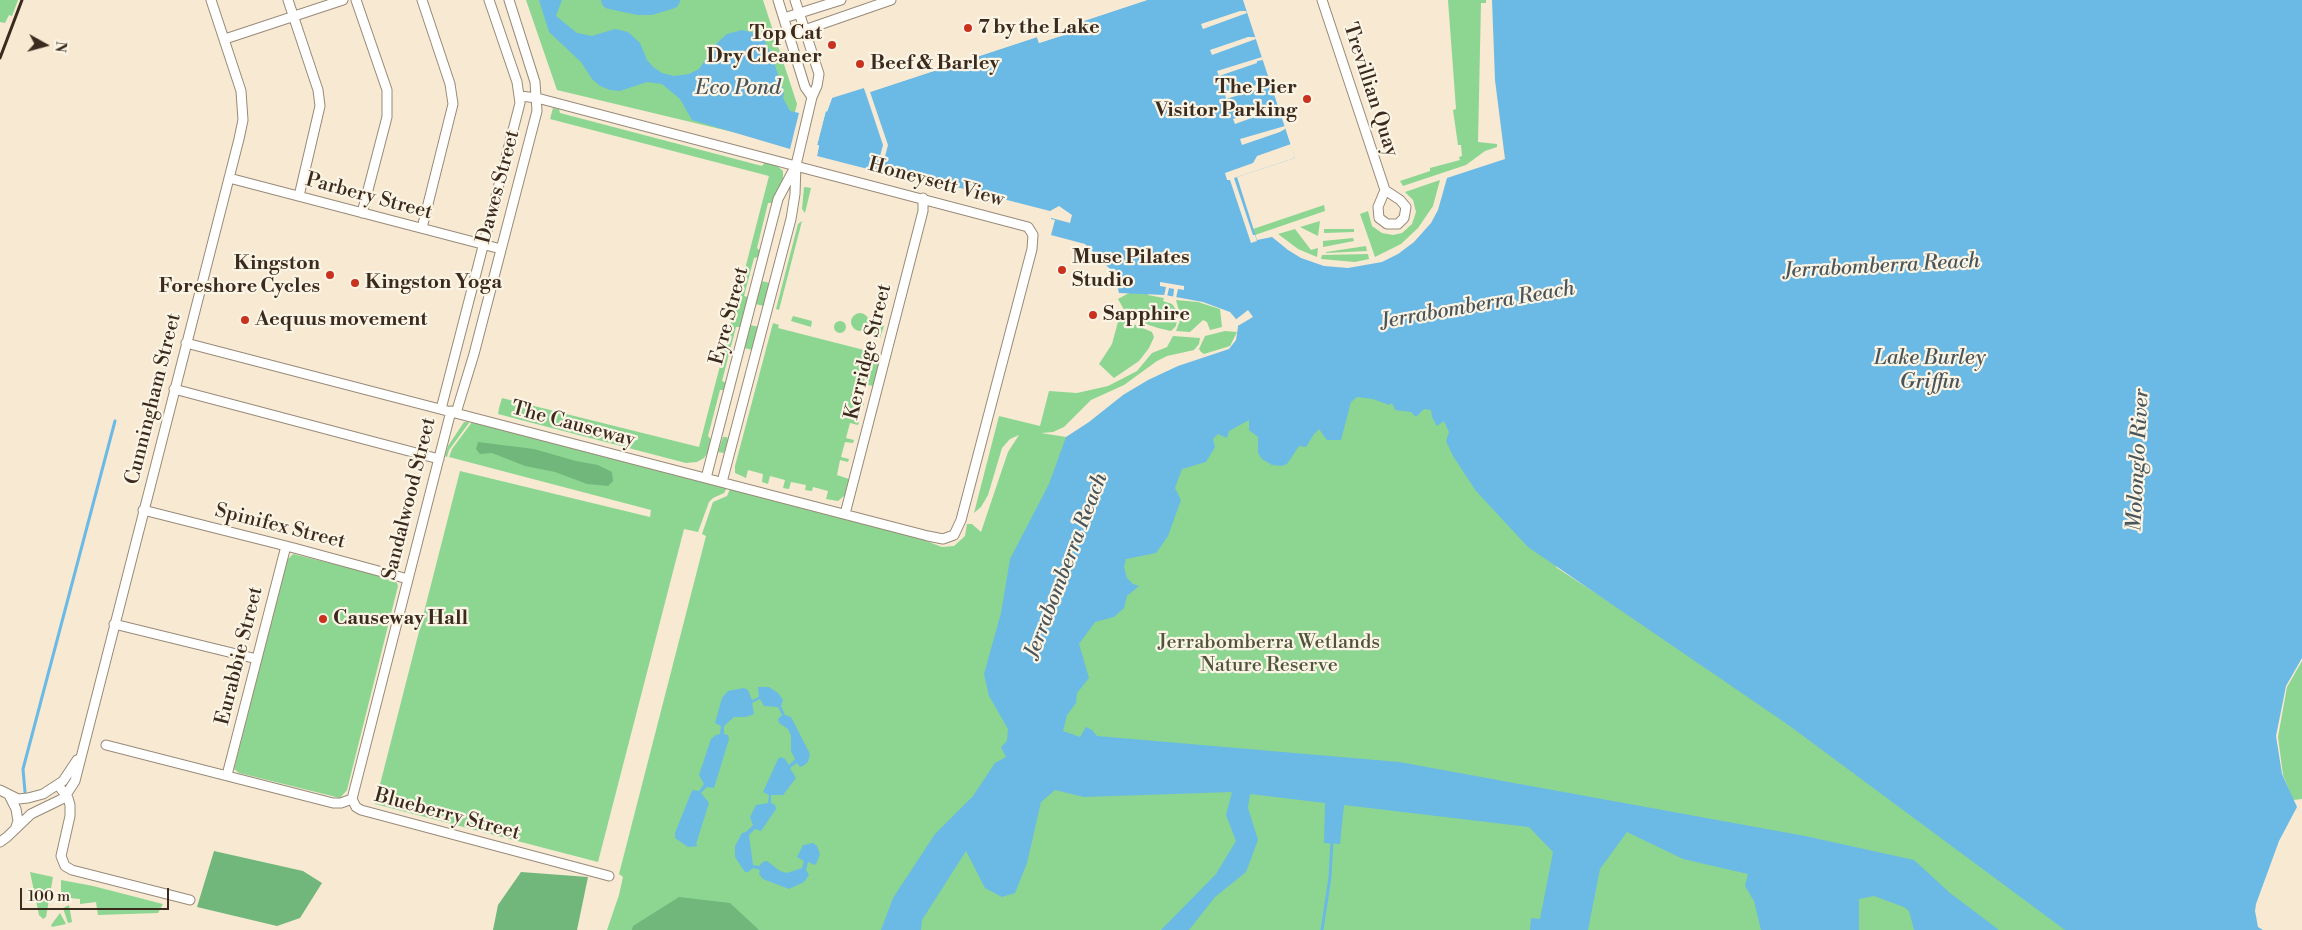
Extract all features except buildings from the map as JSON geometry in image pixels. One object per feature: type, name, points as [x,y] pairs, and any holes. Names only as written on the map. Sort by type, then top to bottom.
[{"type":"street","name":"Cunningham Street","points":[[66,796],[77,775],[81,750],[242,129],[243,106],[237,77],[211,0]]},
{"type":"street","points":[[288,0],[318,90],[320,106],[299,196]]},
{"type":"street","points":[[225,39],[343,0]]},
{"type":"street","points":[[356,0],[386,90],[388,102],[387,116],[362,212]]},
{"type":"street","points":[[422,0],[450,84],[453,100],[451,116],[422,228]]},
{"type":"street","name":"Dawes Street","points":[[449,411],[484,245],[518,113],[520,96],[489,0]]},
{"type":"street","name":"Dawes Street","points":[[449,411],[474,354],[535,118],[537,98],[534,77],[508,0]]},
{"type":"street","points":[[778,0],[805,87],[812,97]]},
{"type":"street","name":"Eyre Street","points":[[706,478],[778,199],[796,165],[812,97],[817,86],[819,74],[795,0]]},
{"type":"street","points":[[784,18],[841,0]]},
{"type":"street","points":[[790,35],[891,0]]},
{"type":"street","name":"Trevillian Quay","points":[[1322,0],[1385,190]]},
{"type":"street","name":"Honeysett View","points":[[520,96],[537,98],[1024,224],[1031,230],[1033,240],[959,527],[951,537]]},
{"type":"street","name":"Eyre Street","points":[[722,482],[791,219],[795,194],[796,165]]},
{"type":"street","name":"Parbery Street","points":[[229,178],[501,249]]},
{"type":"street","name":"Kerridge Street","points":[[845,514],[923,211],[923,198]]},
{"type":"street","name":"The Causeway","points":[[186,343],[935,537],[951,537]]},
{"type":"street","points":[[174,389],[439,459]]},
{"type":"street","name":"Sandalwood Street","points":[[352,799],[439,459],[449,411]]},
{"type":"street","name":"Spinifex Street","points":[[143,510],[408,579]]},
{"type":"street","name":"Eurabbie Street","points":[[227,775],[286,546]]},
{"type":"street","points":[[114,624],[257,660]]},
{"type":"street","name":"Blueberry Street","points":[[106,745],[335,803],[352,799],[354,806],[361,810],[609,876]]},
{"type":"street","name":"Cunningham Street","points":[[0,790],[18,799],[47,792],[58,785],[74,766],[81,750]]},
{"type":"street","points":[[58,785],[70,805],[70,816],[61,856],[63,864],[67,868],[190,900]]},
{"type":"street","points":[[9,795],[15,805],[18,817],[12,832]]},
{"type":"street","points":[[0,842],[31,814],[66,796]]},
{"type":"green space","points":[[0,0],[18,0],[12,16],[9,15],[5,23],[0,22]]},
{"type":"green space","points":[[526,0],[763,0],[797,104],[787,145],[557,90]]},
{"type":"green space","points":[[1448,0],[1486,0],[1486,3],[1481,3],[1478,142],[1497,144],[1497,147],[1485,151],[1466,165],[1403,186],[1400,181],[1430,171],[1430,168],[1460,160],[1459,157],[1462,156],[1461,145],[1458,145],[1453,110],[1456,109]]},
{"type":"green space","points":[[553,108],[559,109],[560,113],[762,166],[765,162],[776,165],[783,171],[783,179],[772,203],[768,203],[757,248],[760,251],[758,257],[754,258],[744,296],[748,297],[740,327],[736,327],[722,381],[726,383],[724,390],[720,390],[708,436],[711,439],[708,452],[704,458],[697,462],[686,463],[498,414],[499,408],[502,398],[699,447],[769,176],[550,119]]},
{"type":"green space","points":[[1440,180],[1433,206],[1418,228],[1401,244],[1375,257],[1360,214],[1368,211],[1372,226],[1382,233],[1393,235],[1402,233],[1412,224],[1416,212],[1413,200],[1405,192]]},
{"type":"green space","points":[[804,187],[811,188],[805,213],[802,209]]},
{"type":"green space","points":[[1324,205],[1325,211],[1255,235],[1253,229]]},
{"type":"green space","points":[[802,221],[779,310],[776,309],[798,224]]},
{"type":"green space","points":[[1320,221],[1318,236],[1300,227]]},
{"type":"green space","points":[[1295,229],[1311,250],[1318,248],[1317,257],[1298,249],[1278,234]]},
{"type":"green space","points":[[1324,229],[1354,229],[1354,232],[1324,233]]},
{"type":"green space","points":[[1353,238],[1354,241],[1323,247],[1323,241]]},
{"type":"green space","points":[[1366,246],[1367,251],[1326,253],[1326,252]]},
{"type":"green space","points":[[1368,254],[1369,259],[1355,262],[1321,259],[1322,255]]},
{"type":"green space","name":"Jerrabomberra Wetlands Nature Reserve","points":[[1384,263],[1557,568],[1608,601],[2189,930],[607,930],[619,895],[623,877],[619,874],[706,536],[702,534],[713,502],[727,496],[730,489],[916,537],[942,547],[954,546],[965,536],[967,524],[972,524],[981,532],[1008,452],[1019,435],[1010,439],[1002,448],[988,495],[981,507],[974,513],[999,416],[1040,426],[1049,391],[1077,393],[1108,386],[1137,371],[1152,353],[1167,347],[1173,336],[1200,338],[1199,344],[1194,350],[1167,356],[1157,361],[1124,385],[1091,400],[1064,427],[1053,432],[1041,433],[1066,437],[1075,435],[1231,351]]},
{"type":"green space","points":[[761,281],[770,283],[764,306],[755,304]]},
{"type":"green space","points":[[1129,293],[1148,293],[1148,295],[1164,298],[1163,301],[1172,304],[1178,312],[1176,326],[1171,331],[1140,322],[1127,315],[1118,299]]},
{"type":"green space","points":[[1176,300],[1198,302],[1220,309],[1222,327],[1210,330],[1207,322],[1203,320],[1190,332],[1176,331],[1181,318]]},
{"type":"green space","points":[[860,313],[866,316],[869,322],[866,328],[860,331],[854,328],[851,322],[854,316]]},
{"type":"green space","points":[[793,316],[812,321],[811,327],[791,321]]},
{"type":"green space","points":[[1119,318],[1152,332],[1154,337],[1149,348],[1139,361],[1114,378],[1099,364],[1112,344]]},
{"type":"green space","points":[[838,321],[842,321],[846,327],[842,333],[838,333],[834,329],[834,325]]},
{"type":"green space","points":[[773,323],[779,325],[778,328],[864,350],[863,356],[880,360],[873,386],[860,383],[856,401],[864,403],[863,406],[855,404],[851,419],[859,422],[858,425],[850,423],[846,438],[854,440],[853,443],[845,442],[841,457],[849,459],[848,462],[840,460],[837,475],[849,479],[845,495],[838,501],[826,499],[828,491],[813,487],[812,491],[805,490],[806,485],[791,482],[789,489],[783,488],[785,480],[770,476],[768,484],[762,482],[763,474],[748,470],[746,478],[735,473],[735,466]]},
{"type":"green space","points":[[876,323],[884,326],[880,338],[872,336]]},
{"type":"green space","points":[[750,325],[759,327],[753,350],[744,348]]},
{"type":"green space","points":[[1225,331],[1237,332],[1230,346],[1204,354],[1201,352],[1199,349],[1205,336]]},
{"type":"green space","points":[[464,422],[469,423],[449,450],[447,457],[445,456],[448,446]]},
{"type":"green space","points":[[472,422],[727,488],[724,493],[709,502],[698,532],[684,529],[598,862],[375,804],[460,471],[650,517],[651,510],[449,457],[452,449]]},
{"type":"green space","points":[[723,437],[727,437],[728,440],[724,453],[718,452]]},
{"type":"green space","points":[[478,442],[534,449],[598,465],[612,472],[613,481],[608,486],[587,484],[555,472],[525,466],[492,453],[480,454],[476,449]]},
{"type":"green space","points":[[293,554],[390,578],[396,581],[398,586],[347,790],[340,798],[239,773],[234,769],[287,560]]},
{"type":"green space","points":[[2302,661],[2302,799],[2293,800],[2283,775],[2278,737],[2287,687]]},
{"type":"green space","points":[[214,851],[303,871],[322,883],[300,918],[277,926],[197,907]]},
{"type":"green space","points":[[30,872],[53,877],[46,917],[43,919],[39,915]]},
{"type":"green space","points":[[521,872],[588,877],[577,930],[493,930],[498,905]]},
{"type":"green space","points":[[61,880],[163,904],[158,913],[98,915],[96,902],[80,904],[80,899],[69,898],[61,893]]},
{"type":"green space","points":[[679,897],[730,903],[759,930],[632,930],[633,926]]},
{"type":"green space","points":[[69,905],[72,922],[68,923],[63,908]]},
{"type":"green space","points":[[60,913],[66,924],[52,927],[51,925]]},
{"type":"water","name":"Eco Pond","points":[[539,0],[562,0],[556,16],[577,33],[592,36],[615,29],[628,32],[640,43],[647,60],[653,67],[662,73],[674,76],[689,74],[699,69],[718,42],[727,34],[742,30],[758,34],[770,51],[784,92],[783,98],[790,111],[799,113],[790,149],[692,120],[680,99],[662,84],[647,82],[620,91],[600,86],[592,79],[581,62],[549,32]]},
{"type":"water","name":"Lake Burley Griffin","points":[[1147,0],[1243,0],[1295,158],[1237,177],[1257,240],[1272,237],[1301,258],[1324,266],[1348,268],[1382,262],[1398,254],[1414,242],[1431,223],[1438,210],[1447,178],[1505,159],[1495,80],[1492,0],[2302,0],[2302,658],[2286,686],[2276,736],[2282,774],[2297,807],[2279,841],[2256,904],[2255,911],[2258,927],[2263,930],[2065,930],[1787,724],[1528,547],[1476,491],[1453,456],[1446,441],[1449,432],[1444,421],[1437,426],[1432,417],[1431,410],[1424,409],[1416,417],[1411,412],[1395,410],[1392,403],[1389,405],[1373,399],[1357,397],[1351,402],[1341,440],[1327,440],[1319,429],[1306,447],[1299,446],[1287,464],[1282,466],[1272,465],[1262,459],[1258,453],[1258,437],[1249,430],[1249,420],[1229,431],[1227,438],[1218,434],[1213,439],[1215,447],[1206,462],[1182,469],[1175,488],[1181,500],[1168,536],[1156,553],[1126,559],[1124,567],[1127,578],[1133,584],[1139,586],[1127,596],[1124,608],[1114,617],[1095,622],[1079,644],[1089,678],[1077,693],[1076,703],[1067,715],[1063,731],[1080,737],[1086,727],[1097,736],[1399,762],[1805,836],[1914,860],[1950,893],[1999,930],[1914,930],[1909,911],[1904,907],[1874,896],[1859,899],[1859,930],[1761,930],[1754,901],[1745,886],[1748,874],[1683,859],[1627,832],[1600,869],[1588,930],[1530,930],[1531,918],[1540,919],[1553,852],[1529,827],[1344,805],[1340,844],[1324,843],[1325,803],[1250,794],[1248,808],[1258,840],[1246,872],[1215,897],[1189,930],[1161,930],[1216,874],[1236,841],[1226,815],[1232,792],[1084,797],[1055,790],[1041,802],[1027,863],[1015,893],[1002,897],[985,888],[966,851],[922,920],[921,930],[881,930],[893,898],[935,834],[973,796],[995,763],[1006,757],[1001,747],[1007,741],[1008,729],[989,696],[984,674],[1001,613],[1010,559],[1049,484],[1066,437],[1089,422],[1123,395],[1148,380],[1178,366],[1229,349],[1236,340],[1238,327],[1236,319],[1230,312],[1203,302],[1165,295],[1119,293],[1114,273],[1085,244],[1051,235],[1055,220],[1051,219],[1051,216],[817,156],[819,146],[817,146],[826,109],[827,111],[832,98],[864,88],[866,93],[870,92],[1037,37],[1039,43],[1082,29],[1080,22]]},
{"type":"water","points":[[758,687],[769,687],[778,693],[783,700],[781,706],[785,715],[791,717],[810,754],[808,762],[803,766],[800,767],[797,763],[790,768],[796,778],[783,795],[771,795],[771,803],[775,805],[776,809],[761,831],[755,829],[749,835],[753,865],[759,866],[767,861],[780,871],[787,873],[802,868],[804,861],[797,857],[803,845],[813,843],[817,846],[820,854],[815,865],[808,862],[806,870],[809,875],[804,882],[789,889],[763,879],[759,874],[760,870],[753,868],[745,872],[735,857],[735,846],[742,833],[746,832],[753,825],[750,817],[756,805],[768,803],[769,795],[763,792],[778,759],[781,757],[785,759],[789,765],[795,759],[791,751],[791,735],[788,729],[779,723],[778,719],[782,715],[778,707],[764,706],[760,699],[752,703],[754,714],[746,717],[734,717],[724,726],[724,734],[728,735],[729,739],[714,788],[707,787],[701,793],[709,803],[696,844],[698,846],[688,847],[675,838],[675,833],[691,793],[693,790],[699,791],[704,784],[699,775],[711,739],[720,734],[721,726],[715,723],[722,698],[728,691],[744,688],[748,690],[752,700],[759,697]]},
{"type":"pier","points":[[1139,0],[1147,0],[1081,22],[1083,29],[1039,43],[1037,37],[870,92],[888,145],[882,168],[1050,211],[1059,206],[1072,215],[1070,223],[876,171],[883,145],[863,85],[869,90],[1036,34],[1041,40],[1079,27],[1079,20]]},
{"type":"pier","points":[[1240,11],[1246,11],[1247,13],[1203,29],[1201,24]]},
{"type":"pier","points":[[1248,37],[1255,37],[1256,39],[1212,55],[1210,50]]},
{"type":"pier","points":[[1262,57],[1263,60],[1257,61],[1257,63],[1219,76],[1217,71]]},
{"type":"pier","points":[[1270,81],[1265,87],[1226,99],[1225,94]]},
{"type":"pier","points":[[832,98],[826,111],[817,145],[819,145],[817,156],[815,155],[814,145],[824,109],[829,99]]},
{"type":"pier","points":[[1271,106],[1278,106],[1279,108],[1235,124],[1233,119]]},
{"type":"pier","points":[[1285,126],[1285,129],[1280,132],[1242,145],[1240,139]]},
{"type":"pier","points":[[1291,144],[1295,158],[1234,178],[1253,235],[1255,235],[1257,241],[1251,243],[1230,180],[1227,180],[1225,173],[1253,163],[1257,156]]},
{"type":"pier","points":[[1160,282],[1184,286],[1184,290],[1178,289],[1176,298],[1173,298],[1174,289],[1169,288],[1167,297],[1164,296],[1166,287],[1160,286]]},
{"type":"pier","points":[[1248,310],[1253,317],[1236,327],[1234,321]]},
{"type":"waterway","points":[[610,0],[638,6],[651,6],[671,0]]},
{"type":"waterway","points":[[25,792],[23,769],[115,421]]},
{"type":"waterway","points":[[1322,930],[1330,877],[1332,841]]},
{"type":"railway","points":[[0,58],[22,0]]},
{"type":"place","name":"7 by the Lake","points":[[968,28]]},
{"type":"place","name":"Top Cat Dry Cleaner","points":[[832,45]]},
{"type":"place","name":"Beef & Barley","points":[[860,64]]},
{"type":"place","name":"The Pier Visitor Parking","points":[[1307,99]]},
{"type":"place","name":"Muse Pilates Studio","points":[[1062,270]]},
{"type":"place","name":"Kingston Foreshore Cycles","points":[[330,275]]},
{"type":"place","name":"Kingston Yoga","points":[[355,283]]},
{"type":"place","name":"Sapphire","points":[[1093,315]]},
{"type":"place","name":"Aequus movement","points":[[245,320]]},
{"type":"place","name":"Causeway Hall","points":[[323,619]]},
{"type":"water label","name":"Jerrabomberra Reach","points":[[1882,267]]},
{"type":"water label","name":"Jerrabomberra Reach","points":[[1478,306]]},
{"type":"water label","name":"Molonglo River","points":[[2139,460]]},
{"type":"water label","name":"Jerrabomberra Reach","points":[[1067,566]]}]
